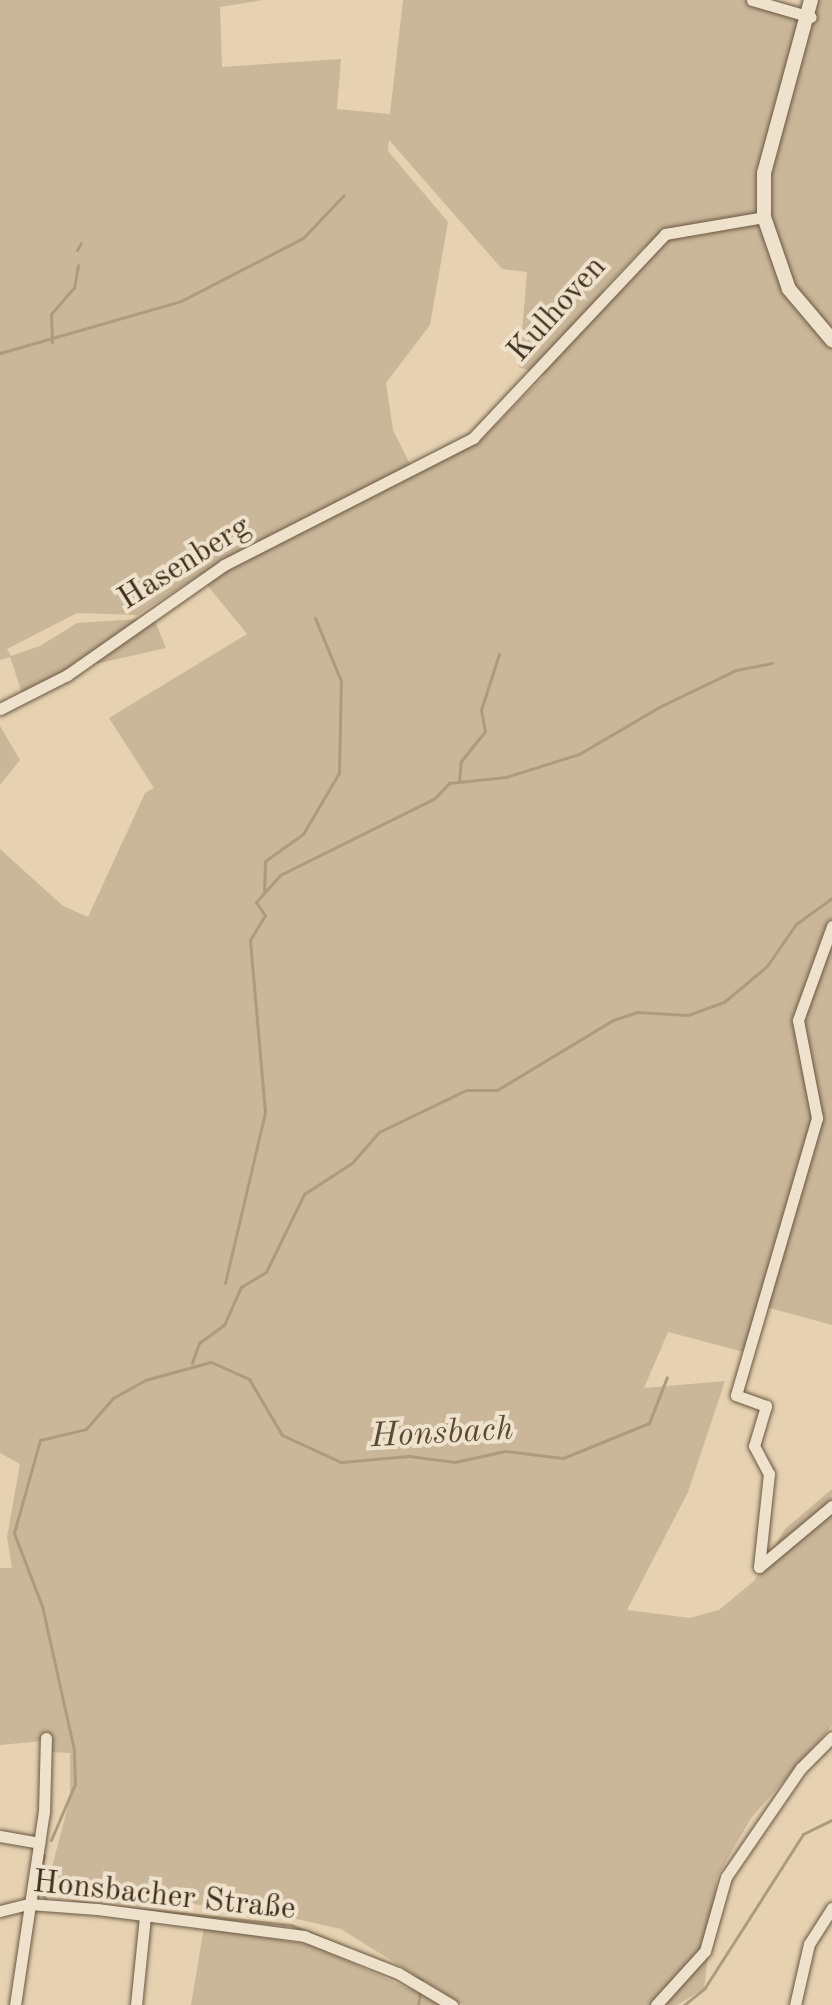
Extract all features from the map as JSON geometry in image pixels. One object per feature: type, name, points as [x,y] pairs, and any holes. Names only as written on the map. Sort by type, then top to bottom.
[{"type":"street","points":[[752,0],[811,17]]},
{"type":"street","points":[[811,0],[811,17],[764,173],[764,217],[789,289],[832,340]]},
{"type":"street","name":"Kulhoven","points":[[403,470],[488,427],[665,234],[764,217]]},
{"type":"street","name":"Hasenberg","points":[[0,709],[92,659],[224,565],[403,470]]},
{"type":"street","points":[[832,926],[798,1020],[817,1118],[736,1395],[766,1406],[754,1446],[769,1474],[759,1567],[832,1506]]},
{"type":"street","points":[[656,2005],[705,1951],[726,1877],[801,1768],[832,1737]]},
{"type":"street","points":[[15,2005],[39,1843],[46,1738]]},
{"type":"street","points":[[0,1836],[39,1843]]},
{"type":"street","name":"Honsbacher Straße","points":[[0,1911],[29,1904],[304,1936],[398,1973],[452,2005]]},
{"type":"street","points":[[795,2005],[809,1944],[832,1908]]},
{"type":"street","points":[[136,2005],[145,1916]]},
{"type":"shaded area","points":[[0,0],[263,0],[220,7],[222,67],[341,59],[337,109],[390,114],[403,0],[752,0],[811,17],[795,79],[804,56],[815,0],[832,0],[832,1325],[762,1306],[744,1352],[668,1332],[644,1388],[725,1381],[688,1492],[627,1610],[690,1618],[719,1610],[754,1581],[785,1529],[832,1489],[832,1726],[751,1818],[717,1877],[704,1989],[677,2005],[463,2005],[341,1929],[234,1905],[230,1888],[210,1887],[202,1905],[46,1890],[70,1798],[70,1753],[52,1752],[42,1741],[0,1745],[0,1568],[12,1568],[7,1537],[20,1464],[0,1453],[0,849],[63,906],[88,917],[145,793],[154,788],[109,718],[247,634],[199,575],[137,615],[77,613],[7,649],[11,656],[40,646],[77,623],[154,618],[166,648],[78,668],[22,693],[10,657],[0,660]],"holes":[[[389,140],[502,269],[527,272],[519,367],[544,376],[478,443],[415,474],[393,430],[386,383],[430,325],[448,222],[388,151]],[[645,246],[646,258],[615,292],[603,289]]]},
{"type":"shaded area","points":[[0,726],[20,760],[0,785]]},
{"type":"shaded area","points":[[204,1927],[311,1945],[414,1991],[416,1983],[449,2005],[191,2005]]},
{"type":"waterway","points":[[0,353],[181,301],[303,238],[344,195]]},
{"type":"waterway","points":[[77,250],[81,243]]},
{"type":"waterway","points":[[52,342],[51,314],[74,288],[78,265]]},
{"type":"waterway","points":[[264,893],[265,861],[303,834],[339,773],[341,681],[315,618]]},
{"type":"waterway","points":[[459,782],[461,761],[485,731],[481,710],[499,654]]},
{"type":"waterway","points":[[225,1283],[265,1112],[250,940],[265,915],[256,902],[280,875],[435,798],[449,783],[506,777],[579,754],[659,707],[736,670],[772,663]]},
{"type":"waterway","points":[[192,1363],[199,1343],[224,1325],[241,1287],[266,1272],[304,1194],[352,1163],[379,1132],[466,1090],[497,1090],[613,1020],[637,1012],[688,1015],[724,1002],[767,966],[796,924],[832,898]]},
{"type":"waterway","name":"Honsbach","points":[[51,1840],[75,1784],[74,1750],[42,1606],[14,1533],[40,1440],[86,1429],[113,1398],[145,1380],[211,1362],[249,1379],[282,1435],[341,1462],[409,1456],[455,1462],[505,1451],[563,1458],[649,1423],[667,1377]]},
{"type":"waterway","points":[[684,2005],[704,1989],[803,1834],[832,1820]]},
{"type":"waterway","name":"Honsbach","points":[[44,1855],[38,1887],[46,1900]]},
{"type":"waterway","name":"Honsbach","points":[[73,1902],[291,1925],[422,1980]]},
{"type":"waterway","name":"Honsbach","points":[[418,2005],[420,1992]]}]
